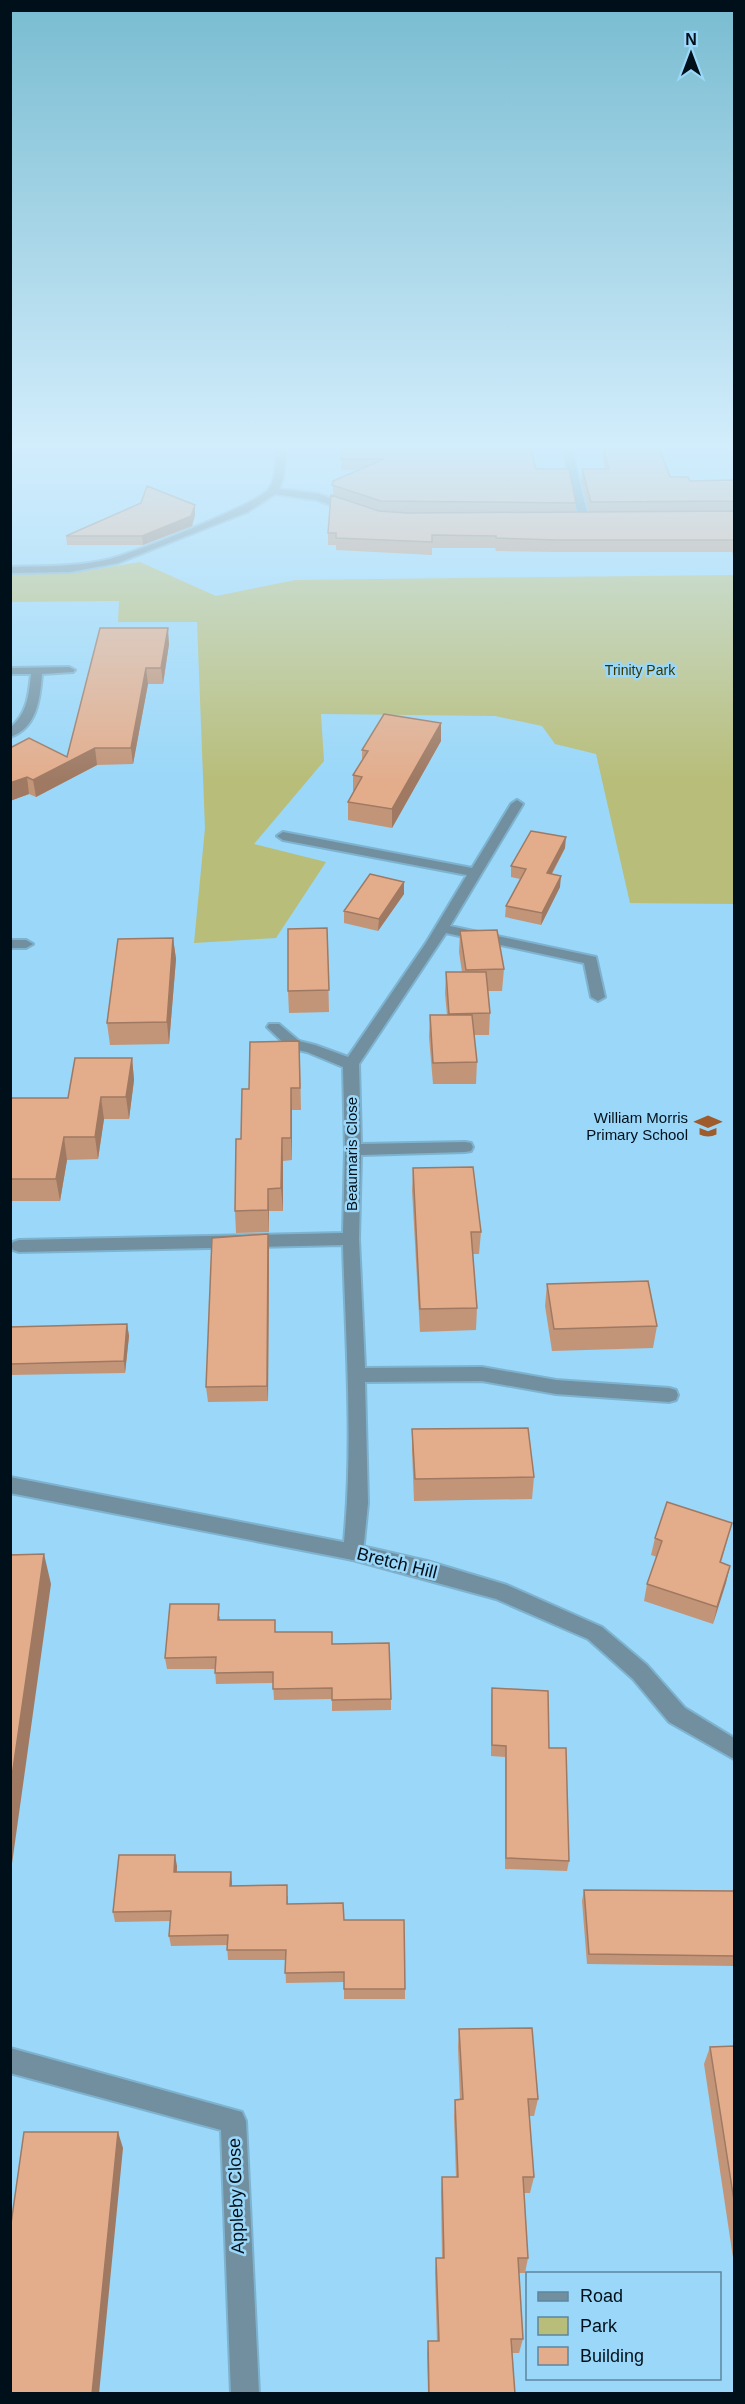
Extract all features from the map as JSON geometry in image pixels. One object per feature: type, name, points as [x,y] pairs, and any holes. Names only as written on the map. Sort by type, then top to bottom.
[{"type":"street","points":[[10,570],[70,569],[124,557]]},
{"type":"street","points":[[10,671],[69,670]]},
{"type":"street","points":[[10,734],[26,721],[34,698],[37,671]]},
{"type":"street","points":[[274,1027],[294,1045],[310,1048],[351,1064],[442,928],[517,804]]},
{"type":"street","points":[[283,836],[475,873]]},
{"type":"street","points":[[442,928],[591,960],[598,997]]},
{"type":"street","points":[[10,944],[26,944]]},
{"type":"street","name":"Beaumaris Close","points":[[351,1064],[353,1150],[351,1239],[358,1480],[353,1552]]},
{"type":"street","points":[[353,1150],[465,1147]]},
{"type":"street","points":[[19,1246],[351,1239]]},
{"type":"street","points":[[355,1375],[482,1374],[556,1387],[669,1395]]},
{"type":"street","name":"Bretch Hill","points":[[10,1485],[353,1552],[500,1591],[595,1633],[640,1672],[677,1715],[735,1749]]},
{"type":"street","name":"Appleby Close","points":[[10,2060],[233,2121],[245,2394]]},
{"type":"green space","name":"Trinity Park","points":[[140,562],[216,596],[295,580],[734,575],[734,904],[630,903],[596,754],[555,744],[542,726],[495,716],[321,714],[324,761],[254,844],[326,862],[276,938],[194,943],[205,828],[197,622],[118,622],[119,601],[11,602],[10,573],[78,572]]},
{"type":"building","points":[[100,628],[168,628],[161,668],[146,668],[131,748],[95,748],[33,780],[27,777],[10,783],[10,748],[29,738],[67,757]]},
{"type":"building","points":[[384,714],[441,723],[392,809],[348,802],[362,777],[353,775],[368,751],[362,750]]},
{"type":"building","points":[[531,831],[566,837],[547,873],[561,876],[542,913],[506,906],[526,869],[511,866]]},
{"type":"building","points":[[370,874],[404,882],[379,919],[344,911]]},
{"type":"building","points":[[327,928],[329,990],[288,991],[288,929]]},
{"type":"building","points":[[497,930],[504,969],[466,970],[460,931]]},
{"type":"building","points":[[173,938],[167,1022],[107,1023],[118,939]]},
{"type":"building","points":[[446,972],[486,972],[490,1013],[449,1014]]},
{"type":"building","points":[[430,1015],[472,1015],[477,1062],[433,1063]]},
{"type":"building","points":[[299,1041],[300,1088],[291,1088],[291,1138],[282,1138],[281,1188],[268,1189],[268,1210],[235,1211],[236,1139],[241,1139],[242,1089],[249,1089],[250,1042]]},
{"type":"building","points":[[75,1058],[132,1058],[126,1097],[101,1097],[95,1137],[64,1137],[56,1179],[10,1179],[10,1098],[68,1098]]},
{"type":"building","points":[[473,1167],[481,1232],[471,1232],[477,1308],[420,1309],[413,1168]]},
{"type":"building","points":[[268,1234],[267,1386],[206,1387],[212,1238]]},
{"type":"building","points":[[648,1281],[657,1326],[554,1329],[547,1284]]},
{"type":"building","points":[[127,1324],[124,1361],[10,1364],[10,1327]]},
{"type":"building","points":[[528,1428],[534,1477],[415,1479],[412,1429]]},
{"type":"building","points":[[667,1502],[732,1523],[720,1562],[730,1566],[717,1607],[647,1584],[662,1541],[655,1538]]},
{"type":"building","points":[[44,1554],[10,1790],[10,1555]]},
{"type":"building","points":[[170,1604],[219,1604],[218,1620],[275,1620],[275,1632],[332,1632],[332,1644],[389,1643],[391,1699],[332,1700],[332,1688],[273,1689],[273,1672],[215,1673],[216,1657],[165,1658]]},
{"type":"building","points":[[492,1688],[548,1691],[549,1748],[566,1748],[569,1861],[506,1858],[506,1746],[492,1745]]},
{"type":"building","points":[[119,1855],[175,1855],[174,1872],[231,1872],[230,1886],[287,1885],[287,1904],[343,1903],[344,1920],[404,1920],[405,1989],[344,1989],[344,1972],[285,1973],[286,1950],[227,1950],[228,1935],[169,1936],[171,1911],[113,1912]]},
{"type":"building","points":[[584,1890],[735,1891],[735,1956],[589,1954]]},
{"type":"building","points":[[532,2028],[538,2099],[528,2099],[534,2177],[523,2177],[528,2258],[518,2258],[523,2339],[511,2339],[515,2394],[429,2394],[428,2341],[439,2341],[436,2258],[444,2258],[442,2177],[458,2177],[455,2100],[463,2099],[459,2029]]},
{"type":"building","points":[[735,2046],[735,2207],[710,2047]]},
{"type":"building","points":[[24,2132],[118,2132],[92,2394],[10,2394],[10,2231]]},
{"type":"place","name":"William Morris Primary School","points":[[708,1126]]}]
